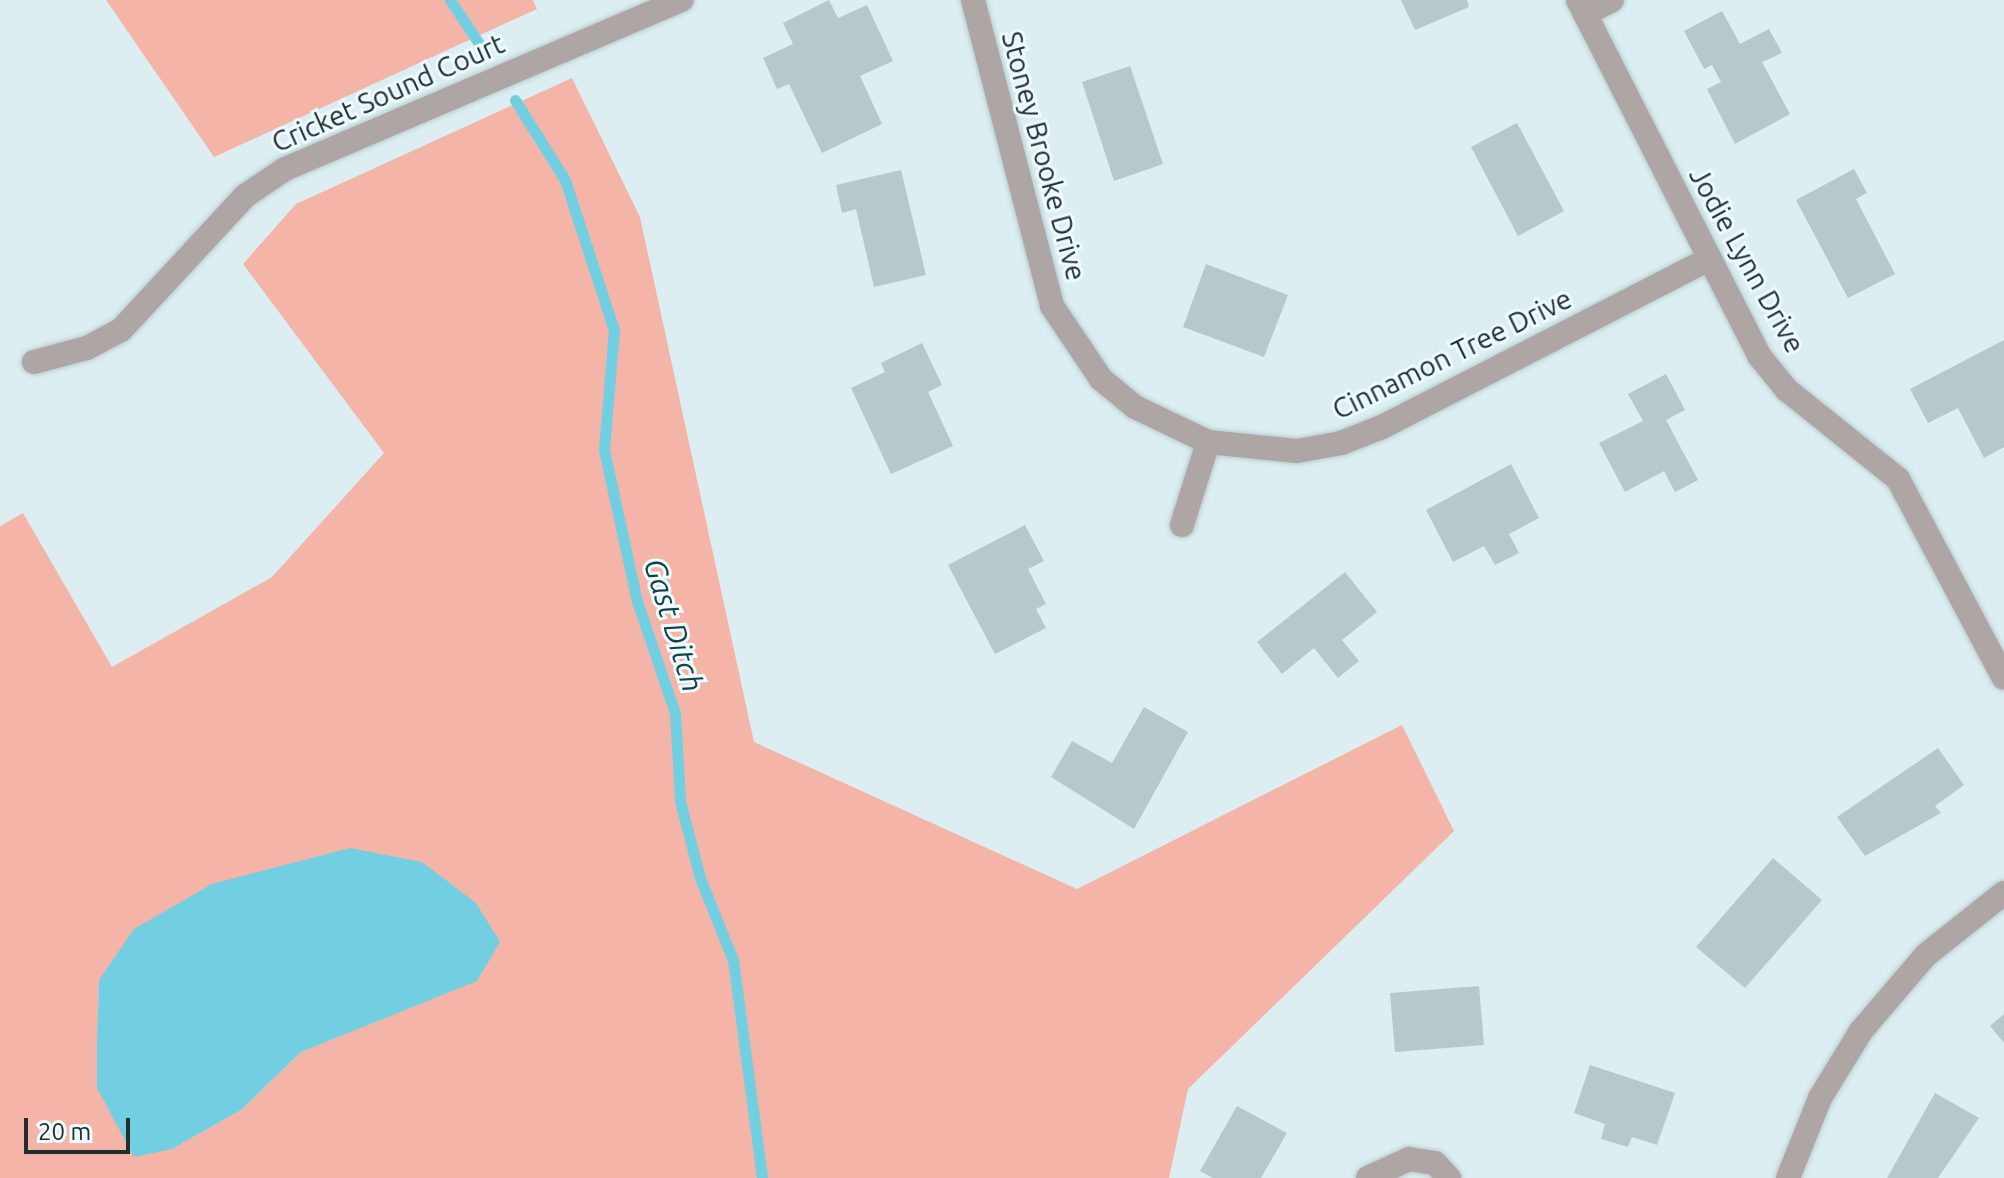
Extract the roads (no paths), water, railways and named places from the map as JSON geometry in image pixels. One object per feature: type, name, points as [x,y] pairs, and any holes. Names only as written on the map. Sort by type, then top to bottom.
[{"type":"street","name":"Cricket Sound Court","points":[[34,362],[87,348],[121,330],[245,196],[285,169],[681,0]]},
{"type":"street","name":"Stoney Brooke Drive","points":[[973,0],[1052,306],[1101,379],[1135,407],[1208,442]]},
{"type":"street","points":[[1581,7],[1612,0]]},
{"type":"street","name":"Jodie Lynn Drive","points":[[1581,7],[1760,357],[1787,390],[1868,449],[1912,497],[2004,678]]},
{"type":"street","name":"Cinnamon Tree Drive","points":[[1208,442],[1297,451],[1355,438],[1709,259]]},
{"type":"street","points":[[1182,525],[1208,442]]},
{"type":"street","points":[[1788,1178],[1820,1098],[1861,1031],[1926,955],[2004,893]]},
{"type":"street","points":[[1368,1178],[1409,1159],[1435,1163],[1449,1178]]},
{"type":"water","points":[[350,848],[422,862],[476,903],[500,942],[477,981],[301,1052],[241,1110],[172,1149],[134,1157],[97,1088],[97,1043],[99,980],[134,929],[212,884]]},
{"type":"waterway","name":"Gast Ditch","points":[[450,0],[484,51]]},
{"type":"waterway","name":"Gast Ditch","points":[[515,100],[565,180],[614,330],[604,450],[637,601],[675,713],[680,801],[700,878],[733,960],[762,1178]]}]
